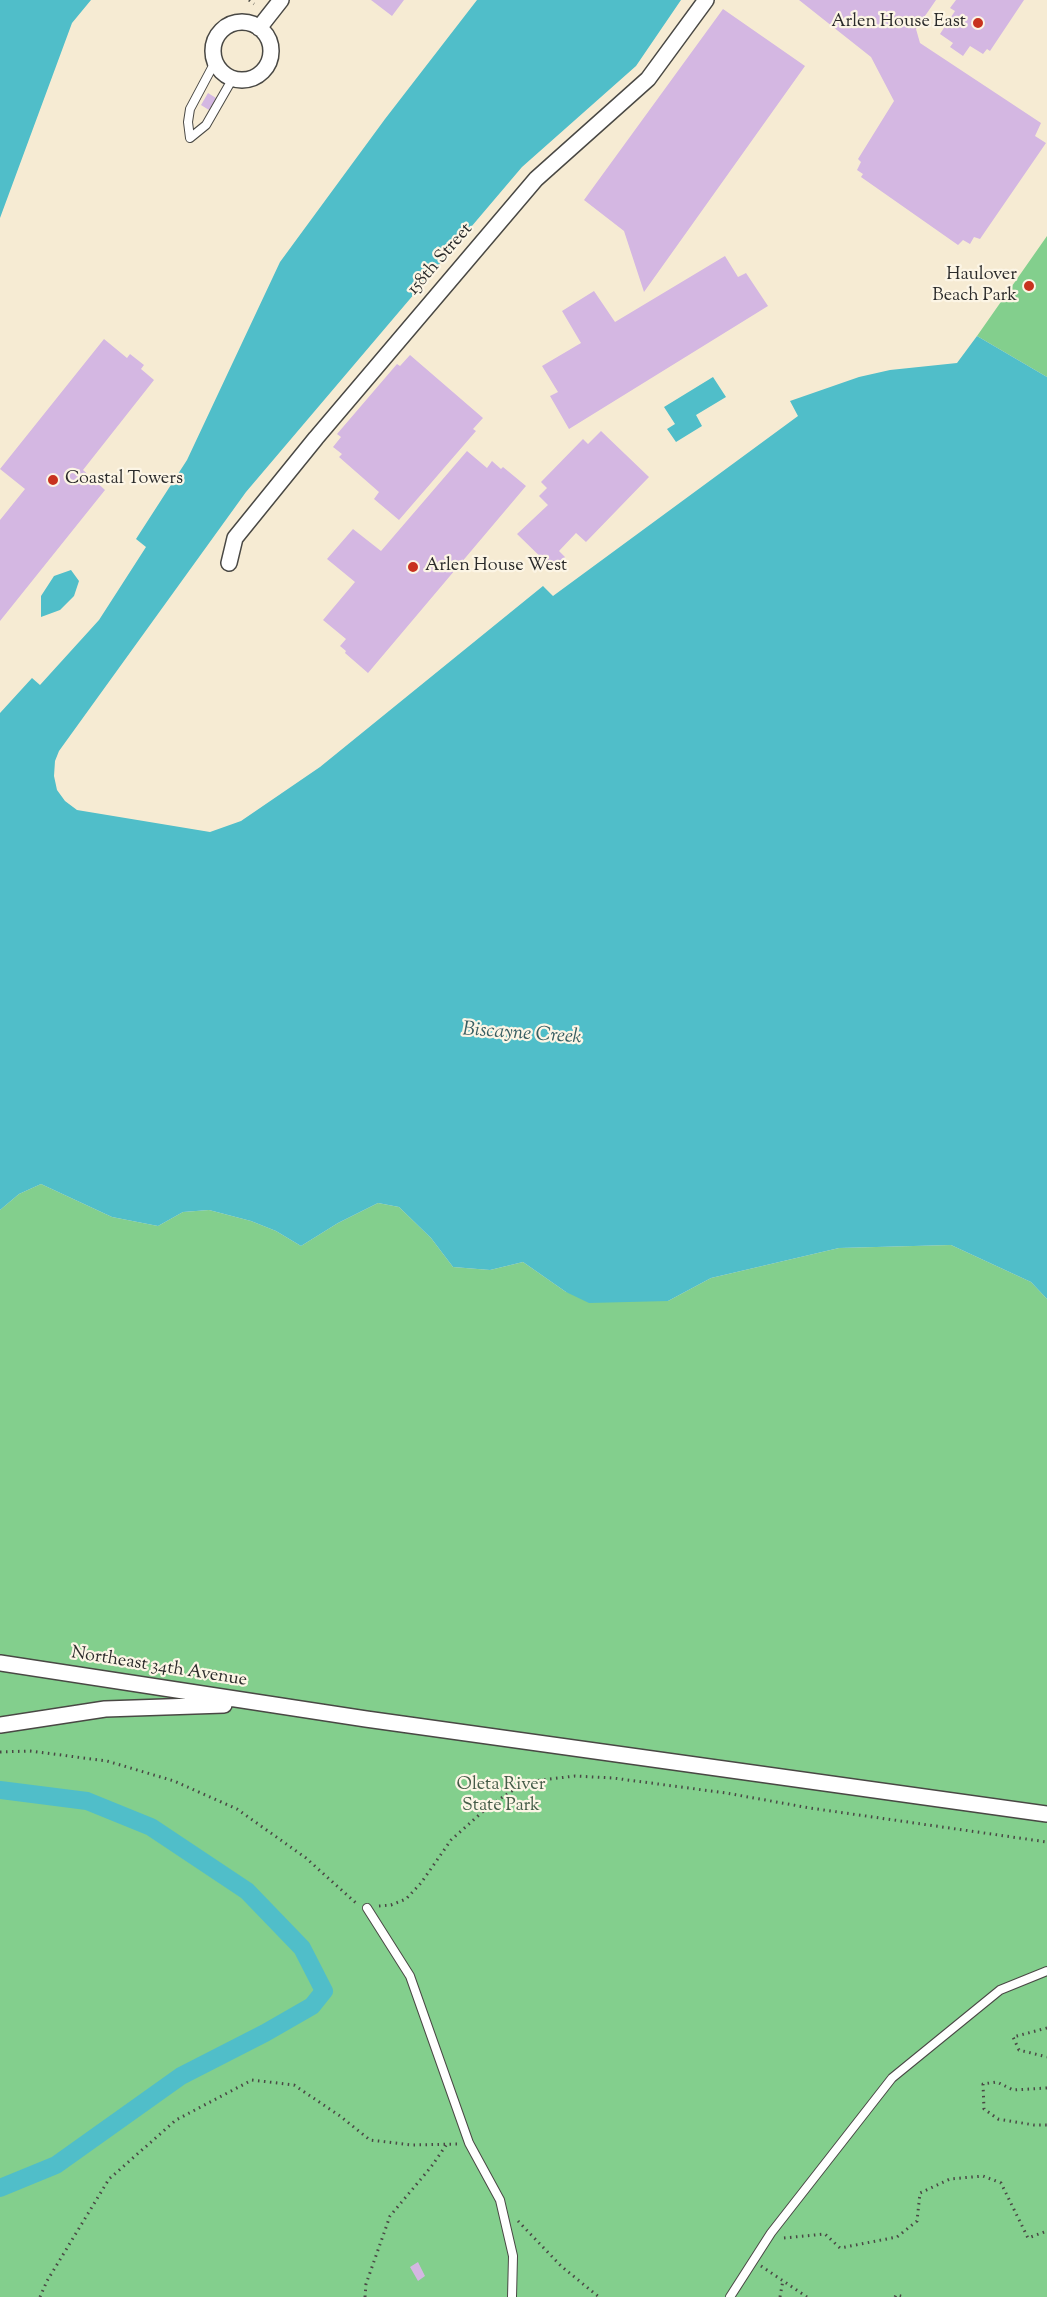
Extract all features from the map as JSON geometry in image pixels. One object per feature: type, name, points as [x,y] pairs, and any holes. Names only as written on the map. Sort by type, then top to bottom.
[{"type":"street","points":[[259,28],[281,0]]},
{"type":"street","name":"158th Street","points":[[229,564],[235,538],[316,438],[536,179],[648,79],[706,0]]},
{"type":"street","points":[[243,22],[259,28],[268,40],[270,48],[263,71],[249,79],[225,75],[215,62],[213,46],[221,32],[227,26],[243,22]]},
{"type":"street","name":"Northeast 34th Avenue","points":[[0,1663],[264,1704]]},
{"type":"street","points":[[264,1704],[1047,1814]]},
{"type":"street","name":"Northeast 34th Avenue","points":[[0,1725],[105,1709],[264,1704]]},
{"type":"lane","points":[[215,62],[190,109],[188,122],[190,138],[206,125],[233,78]]},
{"type":"lane","points":[[367,1908],[410,1976],[469,2143],[500,2200],[513,2256],[512,2297]]},
{"type":"lane","points":[[730,2297],[767,2240],[892,2078],[1000,1990],[1047,1971]]},
{"type":"path","points":[[249,0],[254,4]]},
{"type":"path","points":[[0,1752],[30,1751],[106,1761],[174,1781],[237,1809],[306,1858],[360,1907],[367,1908],[391,1905],[406,1899],[421,1883],[451,1840],[488,1807],[525,1782],[574,1776],[613,1778],[726,1793],[821,1810],[1047,1842]]},
{"type":"path","points":[[1047,2028],[1013,2037],[1019,2050],[1047,2058]]},
{"type":"path","points":[[40,2297],[47,2281],[109,2179],[176,2120],[252,2080],[294,2085],[340,2116],[370,2140],[412,2145],[469,2143]]},
{"type":"path","points":[[1047,2088],[1013,2090],[997,2082],[982,2084],[984,2109],[998,2119],[1047,2125]]},
{"type":"path","points":[[365,2297],[366,2284],[390,2216],[431,2168],[447,2144]]},
{"type":"path","points":[[767,2240],[806,2234],[825,2234],[840,2248],[897,2237],[917,2221],[920,2193],[950,2179],[984,2176],[1001,2182],[1028,2238],[1047,2231]]},
{"type":"path","points":[[500,2200],[561,2266],[599,2297]]},
{"type":"path","points":[[753,2261],[807,2297]]},
{"type":"path","points":[[780,2297],[783,2280]]},
{"type":"path","points":[[895,2297],[896,2295],[905,2297]]},
{"type":"green space","name":"Haulover Beach Park","points":[[1047,236],[1047,377],[977,336]]},
{"type":"green space","name":"Oleta River State Park","points":[[41,1184],[112,1217],[158,1226],[183,1212],[209,1210],[251,1221],[276,1231],[301,1246],[338,1223],[378,1203],[399,1207],[431,1238],[453,1267],[490,1270],[523,1262],[566,1292],[668,1301],[711,1278],[839,1248],[951,1245],[1031,1282],[1047,1299],[1047,2297],[0,2297],[0,1210],[19,1194]]},
{"type":"water","points":[[0,0],[91,0],[72,23],[0,218]]},
{"type":"water","name":"Biscayne Creek","points":[[477,0],[681,0],[636,66],[522,167],[246,492],[59,751],[55,761],[54,776],[57,790],[65,801],[77,810],[210,832],[241,821],[320,767],[543,586],[553,596],[798,416],[790,401],[859,377],[890,370],[957,363],[977,336],[1047,377],[1047,1299],[1031,1282],[951,1245],[839,1248],[711,1278],[668,1301],[589,1303],[566,1292],[523,1262],[490,1270],[453,1267],[431,1238],[399,1207],[378,1203],[338,1223],[301,1246],[276,1231],[251,1221],[209,1210],[183,1212],[158,1226],[112,1217],[41,1184],[19,1194],[0,1210],[0,713],[32,678],[40,685],[99,620],[146,547],[136,539],[187,460],[280,262],[385,119]]},
{"type":"water","points":[[713,377],[726,397],[696,415],[702,426],[676,442],[667,429],[675,424],[664,407]]},
{"type":"water","points":[[71,570],[79,581],[74,596],[60,610],[41,617],[41,596],[54,576]]},
{"type":"building","points":[[371,0],[404,0],[392,16]]},
{"type":"building","points":[[799,0],[936,0],[916,29],[920,43],[1041,123],[1035,136],[1046,143],[980,239],[974,237],[970,244],[963,240],[958,245],[861,177],[863,174],[857,170],[861,162],[858,159],[894,101],[871,57]]},
{"type":"building","name":"Arlen House East","points":[[956,0],[1024,0],[990,51],[987,49],[983,54],[970,46],[963,56],[950,47],[953,43],[940,34],[955,11],[950,8]]},
{"type":"building","points":[[723,9],[805,66],[644,292],[624,231],[584,200]]},
{"type":"building","points":[[208,93],[216,98],[209,110],[201,105]]},
{"type":"building","points":[[725,256],[738,277],[746,273],[768,306],[569,429],[550,396],[558,392],[542,366],[581,343],[562,311],[594,291],[615,322]]},
{"type":"building","name":"Coastal Towers","points":[[104,339],[127,358],[130,354],[144,365],[141,369],[154,380],[83,470],[105,490],[0,621],[0,520],[25,489],[0,469]]},
{"type":"building","points":[[410,355],[483,418],[473,429],[476,431],[399,520],[374,499],[379,492],[339,457],[342,454],[333,447],[341,437],[337,434],[397,364],[400,366]]},
{"type":"building","points":[[601,431],[649,477],[586,542],[576,533],[559,551],[565,557],[553,569],[517,534],[548,505],[539,496],[547,488],[541,482],[583,439],[588,444]]},
{"type":"building","name":"Arlen House West","points":[[467,451],[487,468],[492,461],[501,469],[503,467],[526,486],[368,673],[340,646],[346,639],[323,620],[355,582],[327,559],[353,529],[381,551]]},
{"type":"building","points":[[418,2262],[425,2276],[418,2281],[410,2267]]},
{"type":"waterway","points":[[0,1790],[87,1801],[151,1827],[247,1891],[302,1948],[324,1991],[312,2006],[181,2076],[56,2165],[0,2188]]},
{"type":"place","name":"Arlen House East","points":[[978,23]]},
{"type":"place","name":"Haulover Beach Park","points":[[1029,286]]},
{"type":"place","name":"Coastal Towers","points":[[53,480]]},
{"type":"place","name":"Arlen House West","points":[[413,567]]}]
